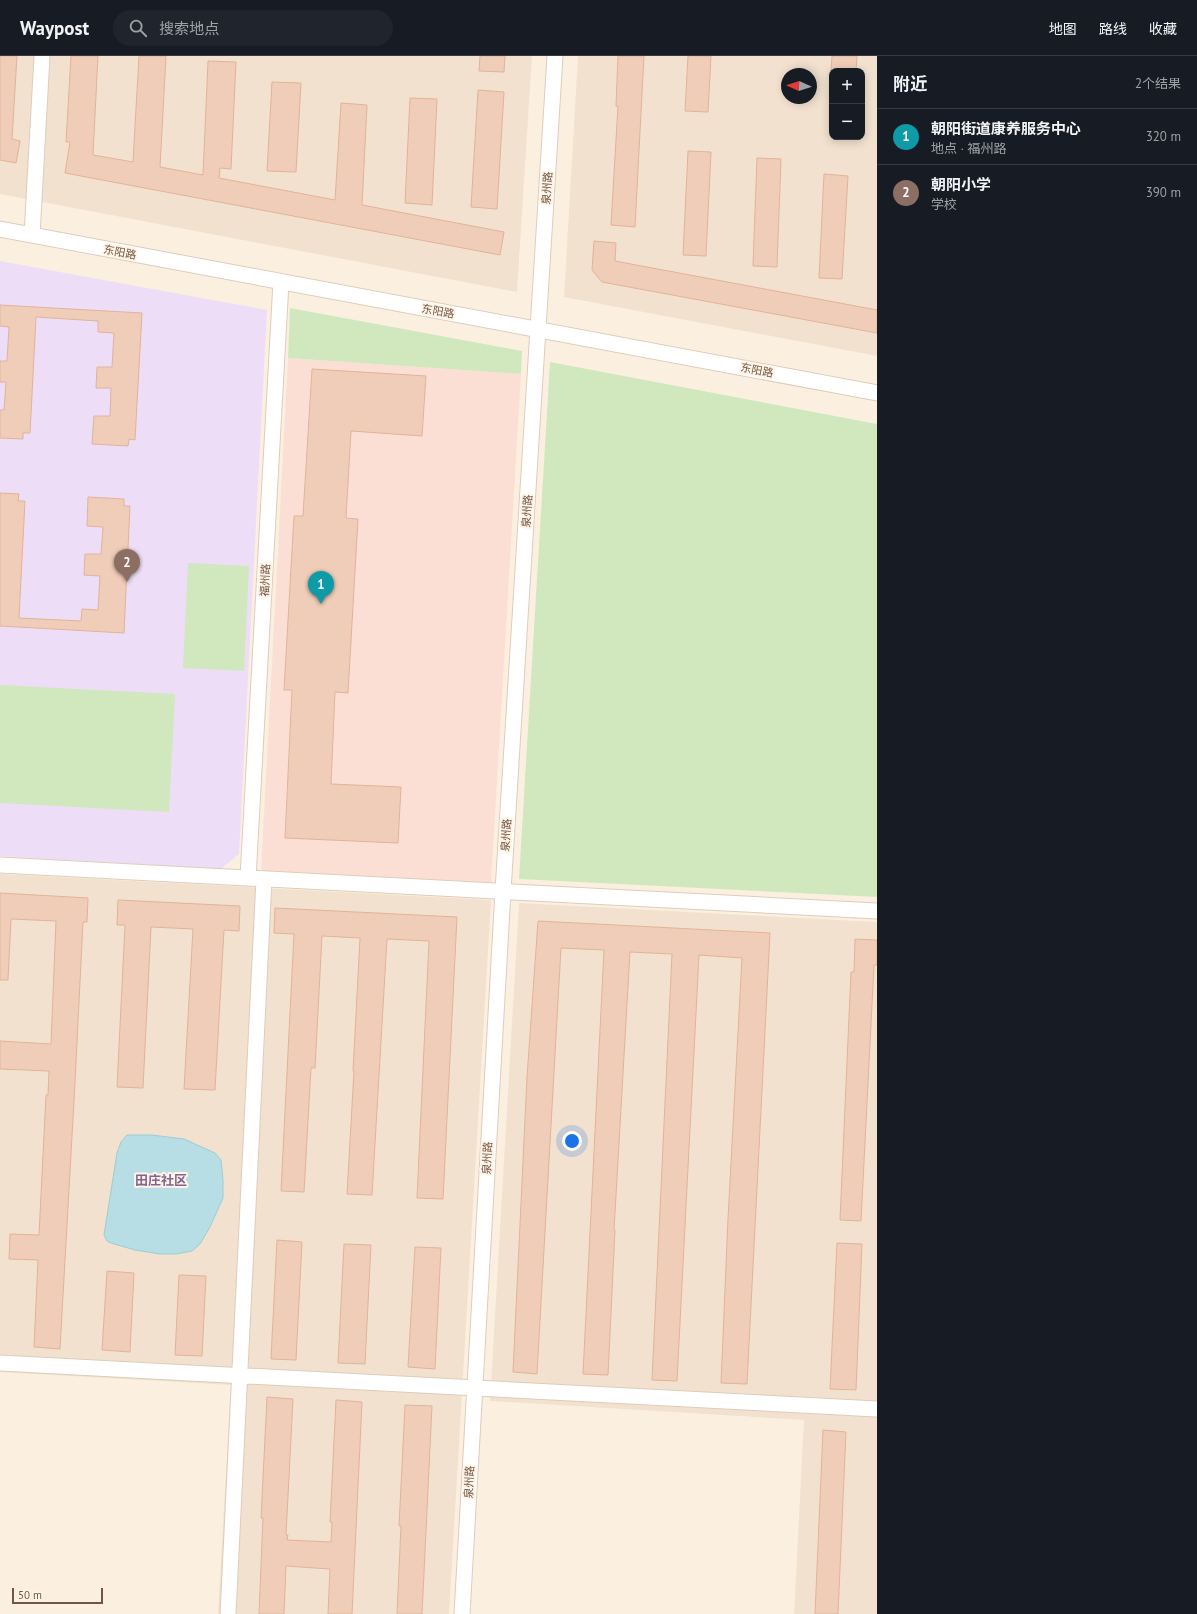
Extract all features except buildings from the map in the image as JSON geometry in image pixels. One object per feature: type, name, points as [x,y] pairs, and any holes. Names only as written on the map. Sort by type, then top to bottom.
[{"type":"street","points":[[32,235],[42,56]]},
{"type":"street","name":"泉州路","points":[[462,1614],[503,891],[556,56]]},
{"type":"street","name":"东阳路","points":[[0,229],[877,393]]},
{"type":"street","name":"福州路","points":[[248,878],[281,282]]},
{"type":"street","points":[[0,865],[877,911]]},
{"type":"street","points":[[228,1614],[264,879]]},
{"type":"street","points":[[0,1363],[877,1409]]},
{"type":"shaded area","points":[[0,56],[532,56],[517,292],[0,194]]},
{"type":"shaded area","points":[[578,56],[877,56],[877,356],[564,297]]},
{"type":"shaded area","points":[[0,261],[267,310],[239,854],[221,869],[0,856]]},
{"type":"shaded area","points":[[288,358],[521,374],[491,883],[261,872]]},
{"type":"shaded area","points":[[0,874],[491,900],[449,1614],[218,1614],[231,1385],[0,1372]]},
{"type":"shaded area","points":[[519,903],[877,922],[877,1614],[794,1614],[804,1420],[490,1401]]},
{"type":"green space","points":[[290,308],[522,351],[521,374],[288,358]]},
{"type":"green space","points":[[550,362],[877,424],[877,897],[519,879]]},
{"type":"green space","points":[[188,563],[249,566],[244,671],[183,668]]},
{"type":"green space","points":[[0,685],[175,694],[169,812],[0,803]]},
{"type":"water","points":[[127,1135],[152,1135],[184,1139],[215,1153],[221,1160],[223,1198],[210,1227],[200,1244],[192,1251],[176,1254],[160,1254],[135,1250],[107,1241],[104,1235],[117,1153],[121,1142]]},
{"type":"place","name":"朝阳小学","points":[[127,582]]},
{"type":"place","name":"朝阳街道康养服务中心","points":[[321,604]]},
{"type":"district","name":"田庄社区","points":[[161,1180]]}]
